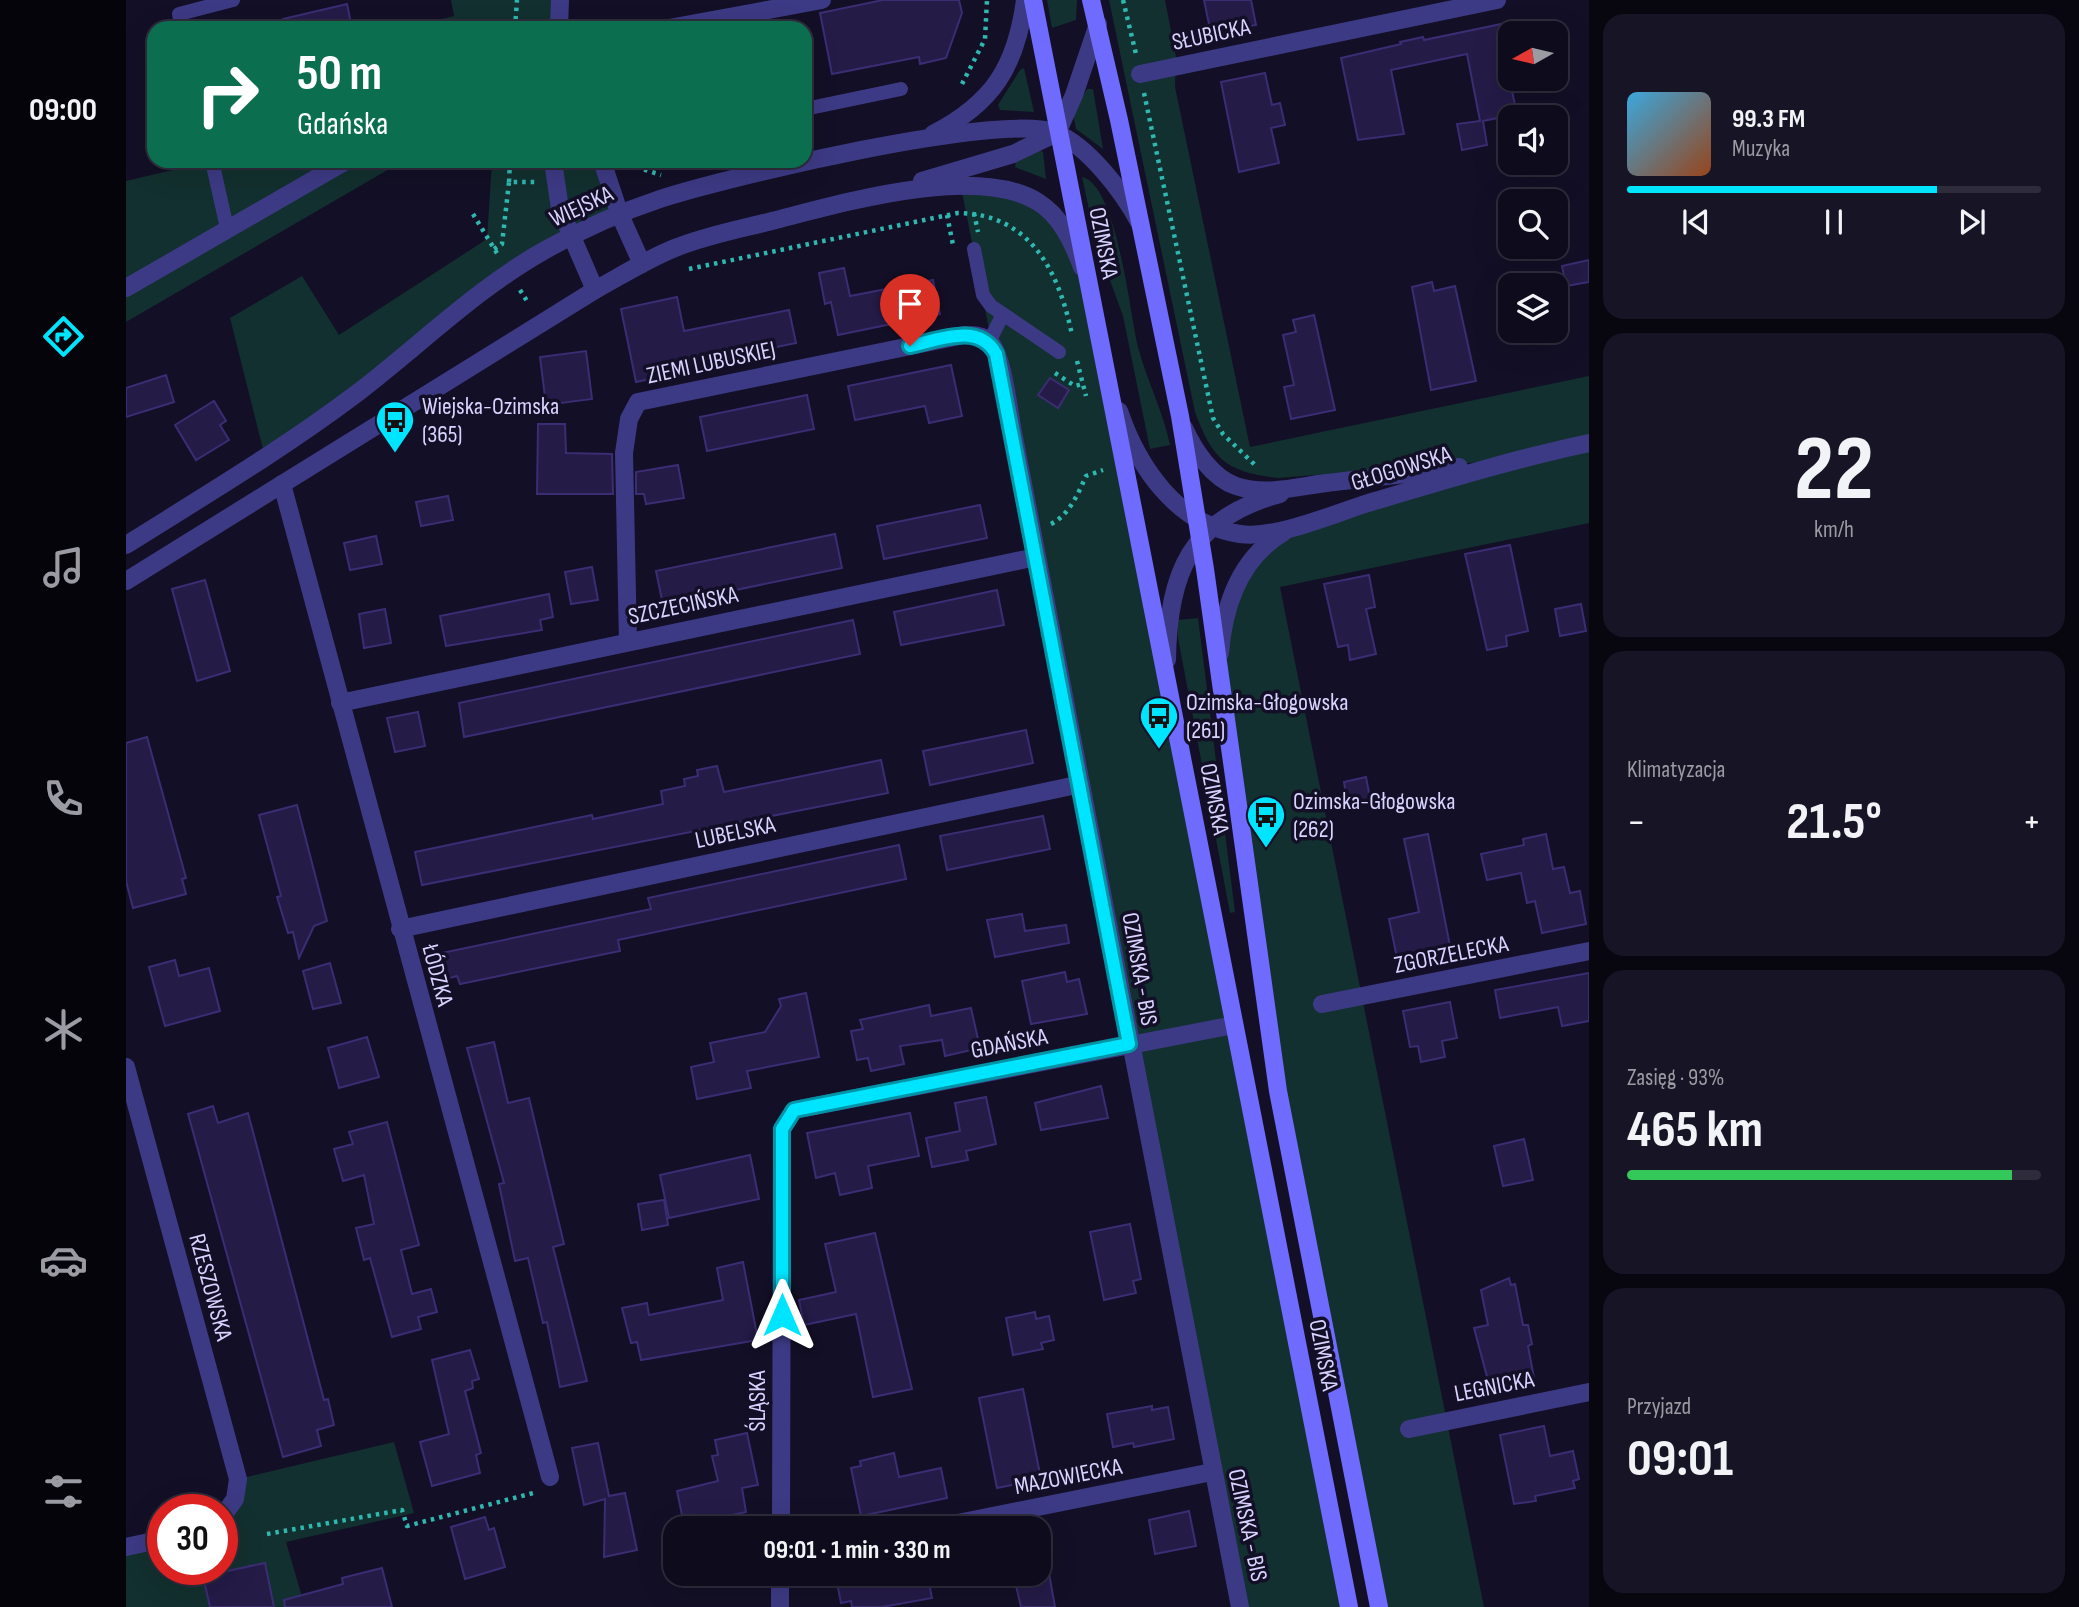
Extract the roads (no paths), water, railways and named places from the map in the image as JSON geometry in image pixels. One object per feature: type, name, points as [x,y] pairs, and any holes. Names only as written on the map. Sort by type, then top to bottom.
[{"type":"main road","name":"OZIMSKA","points":[[1033,0],[1057,133],[1349,1607]]},
{"type":"main road","name":"OZIMSKA","points":[[1091,0],[1180,416],[1278,1091],[1379,1607]]},
{"type":"street","points":[[559,21],[560,0]]},
{"type":"street","points":[[707,21],[822,0]]},
{"type":"street","points":[[922,140],[961,118],[996,87],[1008,65],[1025,0]]},
{"type":"street","name":"SŁUBICKA","points":[[1140,74],[1497,0]]},
{"type":"street","points":[[126,581],[595,290],[642,264],[708,236],[881,193],[1013,154],[1057,133],[1074,95],[1098,24]]},
{"type":"street","name":"WIEJSKA","points":[[812,161],[922,140],[1009,129],[1057,133]]},
{"type":"street","points":[[1057,133],[1095,162],[1126,200],[1141,225]]},
{"type":"street","points":[[126,288],[334,168]]},
{"type":"street","points":[[554,168],[560,209],[595,290]]},
{"type":"street","points":[[604,168],[620,215],[642,264]]},
{"type":"street","name":"WIEJSKA","points":[[126,545],[312,426],[510,274],[570,237],[620,215],[692,190],[780,168]]},
{"type":"street","points":[[881,193],[961,187],[1024,194],[1050,210],[1061,224],[1086,277]]},
{"type":"street","name":"ZIEMI LUBUSKIEJ","points":[[628,642],[624,453],[629,419],[638,402],[964,335],[975,335],[989,342]]},
{"type":"street","points":[[1098,338],[1121,416],[1141,461],[1167,495],[1195,517],[1215,526],[1200,541],[1175,581],[1167,637],[1169,693]]},
{"type":"street","name":"OZIMSKA - BIS","points":[[989,342],[996,354],[1240,1607]]},
{"type":"street","name":"GŁOGOWSKA","points":[[1180,416],[1195,450],[1230,484],[1257,490],[1511,460]]},
{"type":"street","name":"GŁOGOWSKA","points":[[1215,526],[1251,534],[1305,522],[1511,460],[1589,443]]},
{"type":"street","name":"GŁOGOWSKA","points":[[1215,526],[1248,506],[1324,483]]},
{"type":"street","name":"ŁÓDZKA","points":[[282,484],[550,1477]]},
{"type":"street","name":"GŁOGOWSKA","points":[[1218,670],[1225,617],[1233,590],[1246,566],[1272,539],[1305,522]]},
{"type":"street","name":"SZCZECIŃSKA","points":[[340,702],[1036,557]]},
{"type":"street","name":"LUBELSKA","points":[[400,929],[1081,784]]},
{"type":"street","name":"ZGORZELECKA","points":[[1322,1004],[1589,951]]},
{"type":"street","name":"GDAŃSKA","points":[[794,1110],[1234,1025]]},
{"type":"street","name":"RZESZOWSKA","points":[[126,1067],[238,1479],[236,1494]]},
{"type":"street","name":"ŚLĄSKA","points":[[781,1516],[782,1129],[794,1110]]},
{"type":"street","name":"LEGNICKA","points":[[1409,1429],[1589,1392]]},
{"type":"street","name":"MAZOWIECKA","points":[[993,1516],[1212,1472]]},
{"type":"street","points":[[126,1547],[147,1542]]},
{"type":"street","points":[[780,1586],[780,1607]]},
{"type":"lane","points":[[180,21],[179,14],[233,0]]},
{"type":"lane","points":[[812,108],[901,89]]},
{"type":"lane","points":[[214,168],[227,228]]},
{"type":"lane","points":[[974,249],[983,295],[1002,316],[1059,352]]},
{"type":"lane","points":[[989,342],[1002,316]]},
{"type":"place","name":"Wiejska-Ozimska (365)","points":[[395,454]]},
{"type":"place","name":"Ozimska-Głogowska (261)","points":[[1159,750]]},
{"type":"place","name":"Ozimska-Głogowska (262)","points":[[1266,849]]}]
